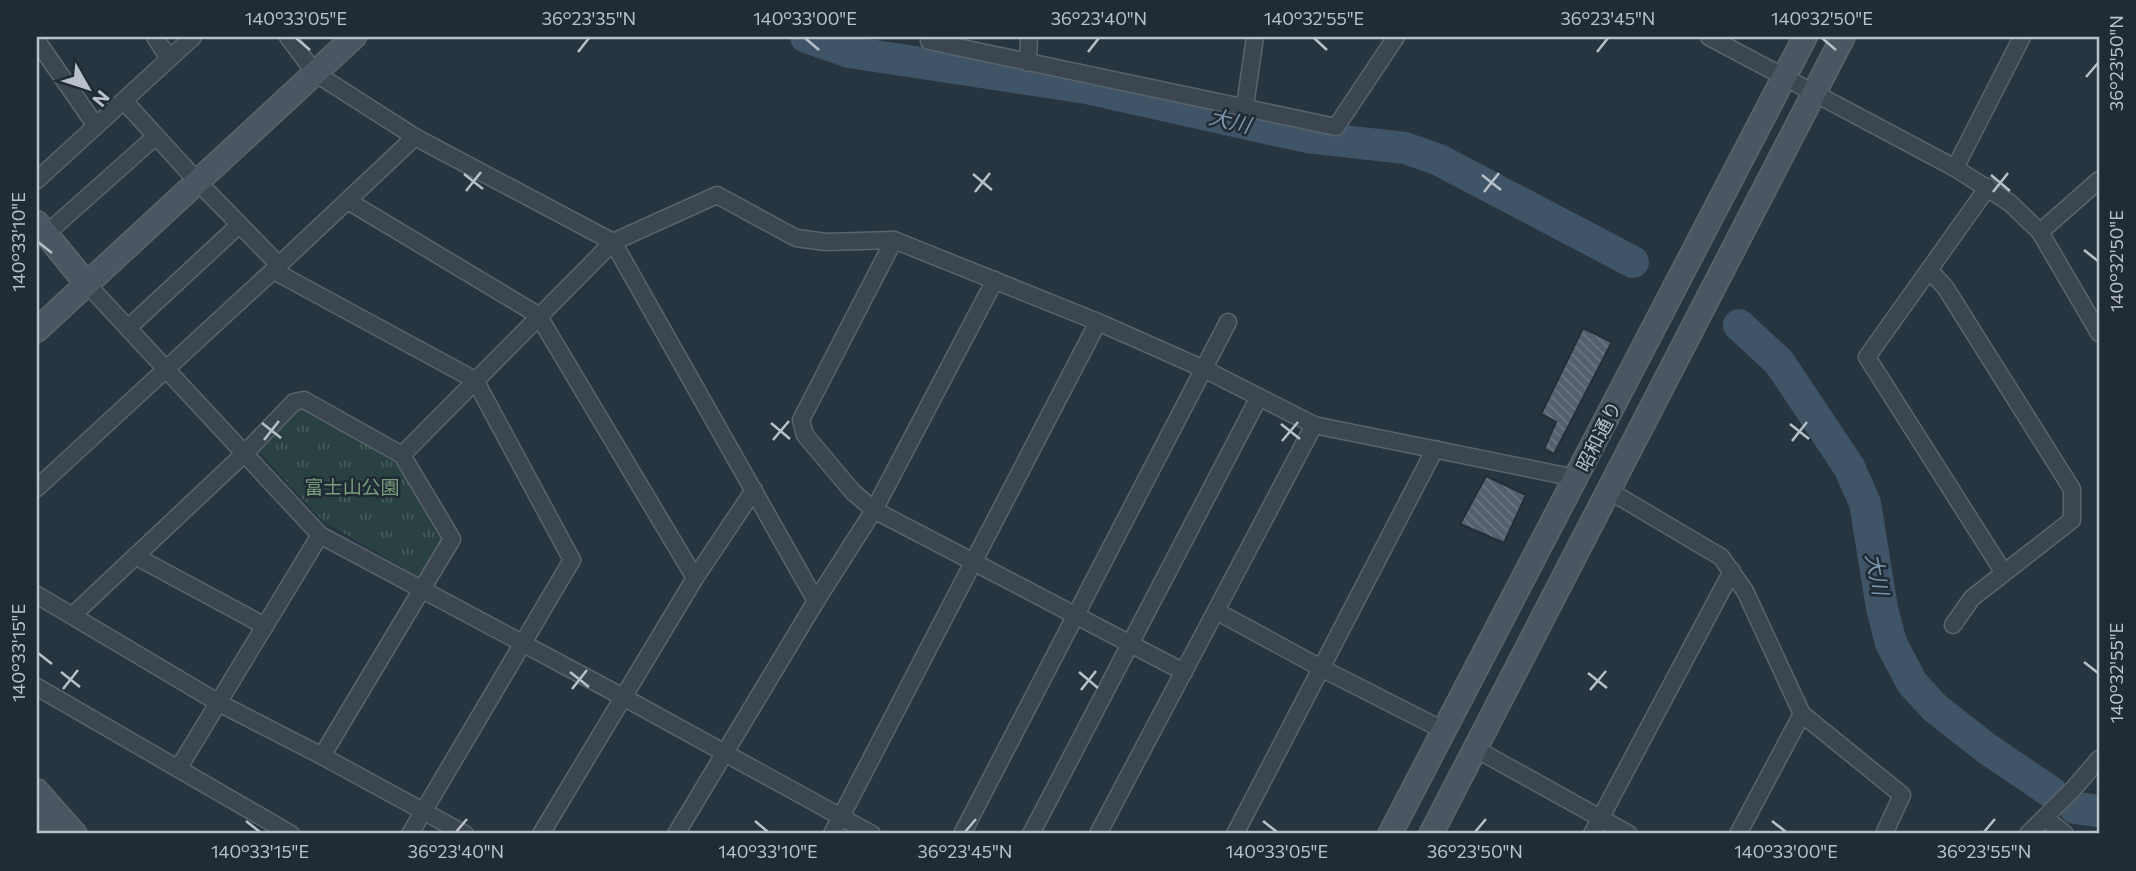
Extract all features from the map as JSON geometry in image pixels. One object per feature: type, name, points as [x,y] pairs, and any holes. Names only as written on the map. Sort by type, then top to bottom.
[{"type":"street","points":[[155,37],[169,59]]},
{"type":"street","points":[[37,180],[193,37]]},
{"type":"street","points":[[288,37],[315,73],[415,137],[613,242],[816,601]]},
{"type":"street","points":[[37,330],[355,37]]},
{"type":"street","points":[[1027,63],[1030,37]]},
{"type":"street","points":[[1245,106],[1255,37]]},
{"type":"street","points":[[929,41],[1336,127],[1396,37]]},
{"type":"street","points":[[1709,37],[1988,187],[2026,216],[2040,232],[2099,333]]},
{"type":"street","name":"昭和通り","points":[[1390,834],[1805,37]]},
{"type":"street","name":"昭和通り","points":[[1431,834],[1843,37]]},
{"type":"street","points":[[1955,167],[2022,37]]},
{"type":"street","points":[[37,41],[96,126]]},
{"type":"street","points":[[124,101],[276,268],[475,380],[572,560],[410,834]]},
{"type":"street","points":[[156,136],[41,229],[86,283],[320,535],[872,834]]},
{"type":"street","points":[[37,488],[415,137]]},
{"type":"street","points":[[2040,232],[2099,180]]},
{"type":"street","points":[[1988,187],[1867,357],[2004,573]]},
{"type":"street","points":[[402,455],[613,242],[717,195],[796,239],[826,242],[894,240],[1098,322],[1204,369],[1314,425],[1576,478]]},
{"type":"street","points":[[348,201],[538,315],[695,578]]},
{"type":"street","points":[[128,328],[239,225]]},
{"type":"street","points":[[894,240],[801,419],[805,435],[853,492],[874,510],[1184,672]]},
{"type":"street","points":[[1930,271],[1945,287],[2072,489],[2073,520],[1972,597],[1953,625]]},
{"type":"street","points":[[676,834],[874,510],[995,280]]},
{"type":"street","points":[[832,834],[1098,322]]},
{"type":"street","points":[[962,834],[1228,322]]},
{"type":"street","points":[[1031,834],[1259,397]]},
{"type":"street","points":[[73,615],[245,453],[294,402],[304,400],[402,455],[452,539],[322,755]]},
{"type":"street","points":[[1098,834],[1314,425]]},
{"type":"street","points":[[1235,834],[1435,449]]},
{"type":"street","points":[[541,834],[695,578],[754,490]]},
{"type":"street","points":[[1608,490],[1721,557],[1745,591],[1802,714],[1902,795],[1884,834]]},
{"type":"street","points":[[178,768],[320,535]]},
{"type":"street","points":[[135,556],[265,626]]},
{"type":"street","points":[[1592,834],[1732,571]]},
{"type":"street","points":[[37,595],[219,703],[322,755],[465,834]]},
{"type":"street","points":[[1216,611],[1443,730]]},
{"type":"street","points":[[37,687],[291,834]]},
{"type":"street","points":[[1738,834],[1802,714]]},
{"type":"street","points":[[1476,749],[1629,834]]},
{"type":"street","points":[[2028,834],[2099,758]]},
{"type":"street","points":[[37,791],[75,834]]},
{"type":"street","points":[[2045,818],[2065,834]]},
{"type":"street","points":[[37,822],[47,834]]},
{"type":"green space","name":"富士山公園","points":[[300,404],[398,460],[446,539],[421,578],[323,521],[257,450]]},
{"type":"building","points":[[1583,328],[1612,342],[1554,454],[1544,449],[1556,422],[1541,414]]},
{"type":"building","points":[[1486,476],[1526,495],[1504,543],[1460,524]]},
{"type":"waterway","name":"大川","points":[[806,37],[849,52],[1086,88],[1307,137],[1405,148],[1439,160],[1633,262]]},
{"type":"waterway","name":"大川","points":[[1739,325],[1779,362],[1849,467],[1865,503],[1882,608],[1891,643],[1912,683],[1935,708],[1986,748],[2051,792]]},
{"type":"waterway","name":"大川","points":[[2075,808],[2099,811]]}]
